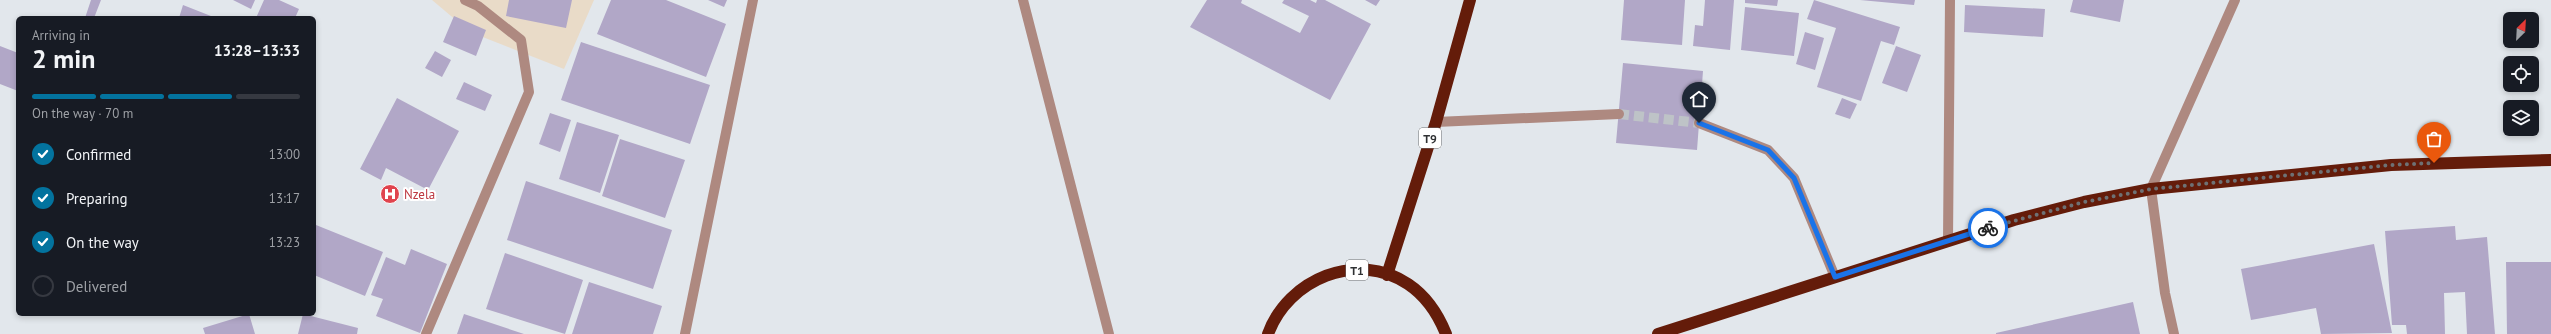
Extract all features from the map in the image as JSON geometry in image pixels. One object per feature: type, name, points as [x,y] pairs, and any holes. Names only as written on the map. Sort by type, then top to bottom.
[{"type":"highway","name":"T9","points":[[1387,275],[1436,122],[1470,0]]},
{"type":"highway","points":[[1658,334],[2035,214],[2152,189],[2390,165],[2551,160]]},
{"type":"highway","name":"T1","points":[[1268,334],[1284,303],[1301,288],[1321,277],[1342,270],[1365,270],[1387,275],[1407,284],[1425,298],[1439,316],[1446,334]]},
{"type":"street","points":[[426,334],[529,92],[521,40],[478,6],[465,0]]},
{"type":"street","points":[[685,334],[753,0]]},
{"type":"street","points":[[1023,0],[1108,334]]},
{"type":"street","points":[[1948,241],[1950,0]]},
{"type":"street","points":[[2174,334],[2165,293],[2152,189],[2235,0]]},
{"type":"street","points":[[1436,122],[1619,114]]},
{"type":"street","points":[[1699,123],[1768,150],[1794,178],[1835,277]]},
{"type":"shaded area","points":[[432,0],[594,0],[564,69],[470,32]]},
{"type":"building","points":[[91,0],[101,0],[95,16],[86,16]]},
{"type":"building","points":[[233,0],[255,0],[251,9]]},
{"type":"building","points":[[264,0],[279,0],[299,9],[296,16],[257,16]]},
{"type":"building","points":[[509,0],[572,0],[566,28],[506,16]]},
{"type":"building","points":[[611,0],[666,0],[726,24],[706,77],[597,34]]},
{"type":"building","points":[[708,0],[727,0],[724,7]]},
{"type":"building","points":[[1207,0],[1242,0],[1241,3],[1300,33],[1309,16],[1282,3],[1284,0],[1310,0],[1316,3],[1317,0],[1325,0],[1371,24],[1330,100],[1190,27]]},
{"type":"building","points":[[1365,0],[1380,0],[1376,6]]},
{"type":"building","points":[[1624,0],[1685,0],[1682,45],[1621,40]]},
{"type":"building","points":[[1705,0],[1734,0],[1730,50],[1693,46],[1695,25],[1703,26]]},
{"type":"building","points":[[1745,0],[1778,0],[1777,6],[1745,3]]},
{"type":"building","points":[[1814,0],[1900,27],[1894,45],[1881,41],[1861,101],[1817,87],[1836,28],[1807,19]]},
{"type":"building","points":[[1860,0],[1915,0],[1914,5]]},
{"type":"building","points":[[2073,0],[2124,0],[2120,22],[2070,12]]},
{"type":"building","points":[[183,5],[211,16],[180,16]]},
{"type":"building","points":[[1965,5],[2045,9],[2043,37],[1964,32]]},
{"type":"building","points":[[1745,7],[1799,13],[1794,56],[1741,50]]},
{"type":"building","points":[[454,16],[486,30],[476,56],[443,42]]},
{"type":"building","points":[[1805,32],[1824,38],[1815,70],[1796,64]]},
{"type":"building","points":[[581,42],[710,85],[690,144],[561,100]]},
{"type":"building","points":[[0,46],[16,52],[16,90],[0,84]]},
{"type":"building","points":[[1896,46],[1921,55],[1907,92],[1882,83]]},
{"type":"building","points":[[435,51],[451,60],[442,77],[425,68]]},
{"type":"building","points":[[1623,63],[1703,71],[1697,150],[1616,143]]},
{"type":"building","points":[[464,82],[492,95],[485,111],[456,99]]},
{"type":"building","points":[[397,98],[459,131],[428,190],[386,168],[381,180],[360,169]]},
{"type":"building","points":[[1842,98],[1857,104],[1850,119],[1835,114]]},
{"type":"building","points":[[550,113],[571,120],[560,152],[539,144]]},
{"type":"building","points":[[577,122],[619,135],[600,193],[559,179]]},
{"type":"building","points":[[620,139],[685,160],[665,218],[602,196]]},
{"type":"building","points":[[526,181],[672,230],[653,289],[507,240]]},
{"type":"building","points":[[316,225],[383,252],[365,296],[316,276]]},
{"type":"building","points":[[2455,226],[2456,240],[2487,237],[2495,334],[2467,334],[2465,292],[2444,293],[2445,334],[2407,334],[2406,325],[2392,325],[2385,231]]},
{"type":"building","points":[[2374,244],[2392,333],[2321,334],[2316,308],[2251,320],[2241,269]]},
{"type":"building","points":[[411,249],[447,264],[420,333],[376,316],[383,299],[371,295],[386,257],[405,265]]},
{"type":"building","points":[[505,253],[583,280],[565,334],[486,309]]},
{"type":"building","points":[[2506,262],[2551,262],[2551,334],[2507,334]]},
{"type":"building","points":[[589,282],[662,306],[653,334],[572,334]]},
{"type":"building","points":[[2133,302],[2140,334],[1996,334],[1996,333]]},
{"type":"building","points":[[464,314],[524,334],[457,334]]},
{"type":"building","points":[[242,316],[250,316],[255,334],[205,334],[203,328]]},
{"type":"building","points":[[302,316],[311,316],[358,328],[357,334],[298,334]]},
{"type":"tunnel","points":[[1619,114],[1699,123]]},
{"type":"way so far","points":[[1988,228],[2084,202],[2152,189],[2390,165],[2434,163]]},
{"type":"place","name":"Nzela","points":[[390,194]]},
{"type":"route","points":[[1699,123],[1768,150],[1794,178],[1835,277],[1988,228]]}]
